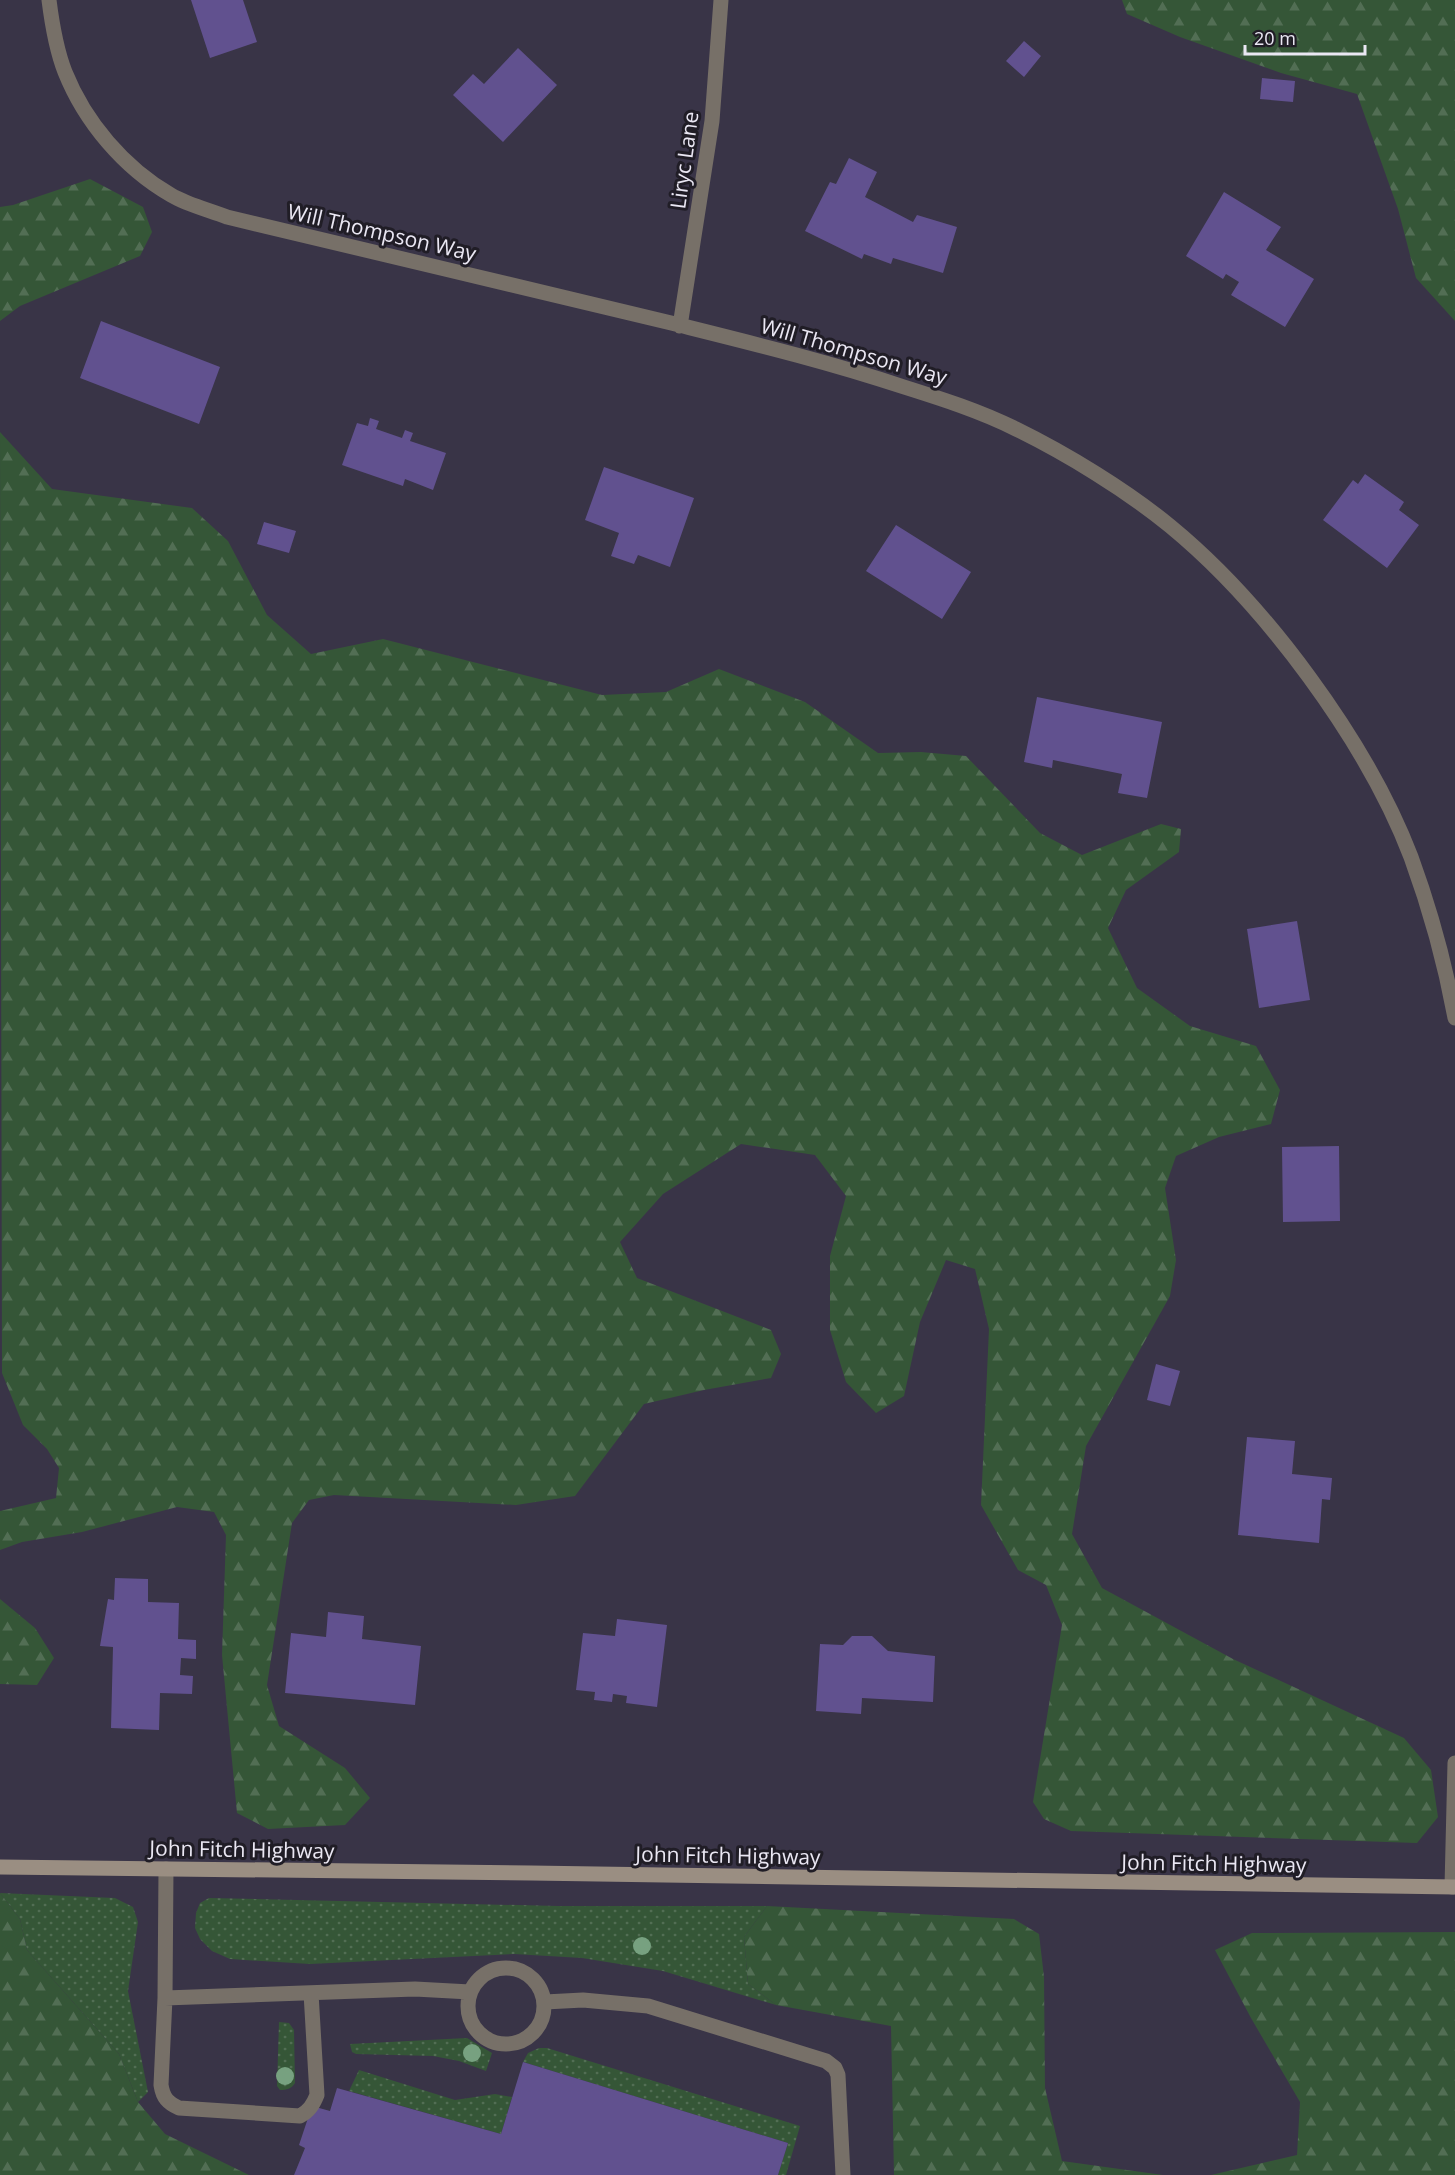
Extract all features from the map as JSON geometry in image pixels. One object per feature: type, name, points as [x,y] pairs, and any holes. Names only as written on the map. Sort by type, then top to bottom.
[{"type":"main road","name":"John Fitch Highway","points":[[0,1867],[1454,1887]]},
{"type":"street","name":"Will Thompson Way","points":[[49,0],[53,32],[65,72],[89,121],[132,168],[172,196],[227,217],[797,354],[946,400],[1015,428],[1077,464],[1169,525],[1210,562],[1282,643],[1352,741],[1381,793],[1410,854],[1432,919],[1450,988],[1455,1018]]},
{"type":"street","name":"Liryc Lane","points":[[680,326],[712,121],[721,0]]},
{"type":"street","points":[[1454,1887],[1455,1763]]},
{"type":"street","points":[[166,1869],[165,1998],[161,2085],[168,2103],[179,2108],[300,2116],[312,2106],[316,2095],[311,1993]]},
{"type":"street","points":[[497,1968],[523,1971],[534,1978],[545,2002],[544,2014],[539,2026],[530,2036],[519,2042],[506,2044],[489,2039],[475,2028],[469,2016],[470,1992],[477,1981],[486,1973],[497,1968]]},
{"type":"street","points":[[165,1998],[415,1989],[470,1992]]},
{"type":"street","points":[[545,2002],[583,2000],[648,2006],[826,2061],[835,2068],[838,2075],[843,2175]]},
{"type":"green space","points":[[1122,0],[1455,0],[1455,321],[1416,278],[1398,209],[1357,94],[1281,73],[1180,37],[1127,14]]},
{"type":"green space","points":[[90,179],[143,207],[152,232],[140,256],[20,306],[0,321],[0,207],[13,205]]},
{"type":"green space","points":[[0,432],[52,489],[192,508],[228,541],[267,615],[311,654],[383,639],[602,695],[666,692],[719,669],[805,702],[878,753],[921,752],[966,756],[1040,833],[1082,855],[1161,824],[1181,829],[1179,852],[1126,890],[1108,928],[1137,988],[1190,1026],[1256,1046],[1280,1090],[1271,1124],[1219,1137],[1176,1156],[1165,1188],[1176,1260],[1170,1296],[1086,1446],[1072,1534],[1102,1588],[1233,1659],[1404,1738],[1431,1770],[1438,1817],[1417,1843],[1071,1831],[1044,1819],[1033,1802],[1062,1625],[1046,1585],[1018,1570],[981,1505],[989,1329],[975,1269],[946,1260],[920,1322],[904,1396],[876,1413],[846,1382],[830,1330],[830,1256],[846,1196],[815,1155],[741,1144],[663,1194],[620,1242],[637,1278],[771,1330],[781,1354],[771,1378],[644,1404],[575,1496],[516,1505],[334,1495],[309,1500],[292,1523],[267,1685],[279,1726],[345,1768],[370,1798],[345,1825],[268,1829],[237,1813],[222,1655],[226,1535],[214,1512],[177,1507],[82,1532],[22,1542],[0,1550],[0,1511],[56,1498],[59,1468],[47,1449],[23,1425],[2,1373]]},
{"type":"green space","points":[[0,1599],[35,1628],[54,1658],[37,1685],[0,1684]]},
{"type":"green space","points":[[0,1893],[115,1898],[133,1907],[138,1922],[128,1991],[148,2092],[138,2102],[119,2054],[27,1950],[20,1919]]},
{"type":"green space","points":[[0,1893],[20,1919],[27,1950],[119,2054],[138,2102],[165,2134],[249,2175],[0,2175]]},
{"type":"green space","points":[[209,1898],[558,1906],[767,1906],[744,1937],[748,1984],[776,2005],[663,1971],[582,1958],[514,1954],[310,1964],[230,1959],[212,1951],[200,1939],[195,1928],[196,1913],[200,1903]]},
{"type":"green space","points":[[767,1906],[1014,1919],[1039,1934],[1044,1977],[1045,2088],[1062,2161],[1163,2175],[894,2175],[891,2026],[776,2005],[748,1984],[744,1937]]},
{"type":"green space","points":[[1455,1932],[1455,2175],[1211,2175],[1297,2155],[1300,2102],[1215,1950],[1252,1933]]},
{"type":"green space","points":[[279,2022],[289,2023],[294,2030],[295,2083],[290,2088],[282,2090],[277,2086]]},
{"type":"green space","points":[[467,2038],[492,2053],[486,2071],[459,2061],[433,2056],[356,2054],[352,2052],[350,2044]]},
{"type":"green space","points":[[539,2048],[547,2048],[800,2126],[786,2175],[778,2175],[788,2143],[523,2062],[528,2053]]},
{"type":"green space","points":[[359,2070],[455,2100],[495,2094],[512,2097],[501,2134],[349,2091]]},
{"type":"building","points":[[191,0],[243,0],[257,42],[210,58]]},
{"type":"building","points":[[1024,41],[1041,56],[1024,77],[1006,61]]},
{"type":"building","points":[[518,48],[557,85],[503,142],[453,95],[473,74],[484,84]]},
{"type":"building","points":[[1262,78],[1295,81],[1293,102],[1260,99]]},
{"type":"building","points":[[849,158],[877,172],[865,197],[913,222],[917,215],[957,227],[943,273],[893,258],[891,264],[864,254],[862,259],[805,231],[830,182],[836,184]]},
{"type":"building","points":[[1224,192],[1281,227],[1266,250],[1314,279],[1285,327],[1231,295],[1239,282],[1226,274],[1223,279],[1186,256]]},
{"type":"building","points":[[101,321],[220,367],[199,424],[80,378]]},
{"type":"building","points":[[370,418],[379,421],[376,429],[402,438],[405,430],[413,433],[410,441],[446,453],[433,490],[405,479],[403,486],[342,465],[357,423],[368,426]]},
{"type":"building","points":[[604,467],[694,498],[670,567],[638,555],[634,564],[611,556],[619,533],[585,520]]},
{"type":"building","points":[[1365,474],[1404,502],[1399,510],[1419,525],[1387,568],[1323,520],[1353,480],[1358,484]]},
{"type":"building","points":[[264,522],[296,531],[289,553],[257,544]]},
{"type":"building","points":[[896,525],[971,572],[942,619],[866,571]]},
{"type":"building","points":[[1037,697],[1162,722],[1147,798],[1118,793],[1122,774],[1053,760],[1052,768],[1024,762]]},
{"type":"building","points":[[1297,921],[1310,1000],[1259,1008],[1247,929]]},
{"type":"building","points":[[1339,1146],[1340,1221],[1283,1222],[1282,1147]]},
{"type":"building","points":[[1156,1364],[1180,1371],[1170,1406],[1147,1400]]},
{"type":"building","points":[[1247,1437],[1295,1441],[1292,1474],[1332,1478],[1330,1500],[1322,1499],[1319,1543],[1238,1535]]},
{"type":"building","points":[[115,1578],[148,1579],[148,1602],[179,1603],[178,1639],[196,1640],[196,1659],[181,1658],[180,1675],[193,1676],[192,1694],[160,1693],[159,1730],[111,1728],[113,1647],[100,1646],[108,1599],[114,1600]]},
{"type":"building","points":[[328,1612],[364,1616],[362,1639],[421,1646],[415,1705],[285,1693],[291,1633],[326,1637]]},
{"type":"building","points":[[617,1619],[667,1625],[657,1707],[626,1703],[627,1696],[613,1694],[612,1702],[594,1700],[595,1692],[576,1690],[583,1633],[615,1636]]},
{"type":"building","points":[[852,1636],[872,1636],[888,1651],[935,1656],[933,1702],[862,1698],[861,1714],[816,1711],[820,1644],[843,1645]]},
{"type":"building","points":[[523,2062],[788,2143],[778,2175],[294,2175],[305,2148],[299,2145],[312,2106],[330,2111],[337,2088],[501,2134]]}]
